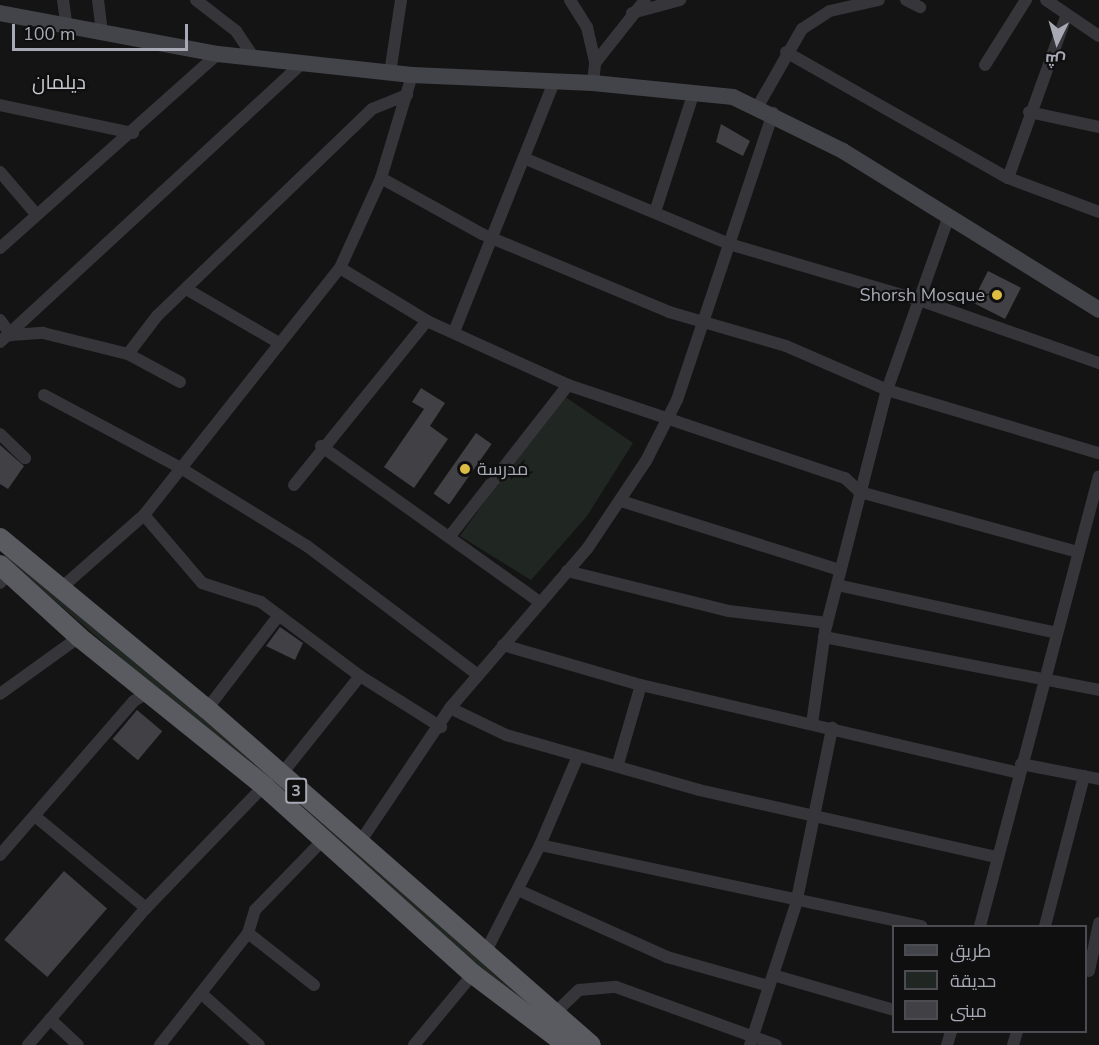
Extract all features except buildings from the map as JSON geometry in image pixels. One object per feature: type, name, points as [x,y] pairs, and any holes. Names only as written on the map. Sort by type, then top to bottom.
[{"type":"highway","name":"3","points":[[3,544],[207,709],[322,841],[473,974],[563,1044]]},
{"type":"highway","name":"3","points":[[3,574],[147,693],[358,845],[591,1045]]},
{"type":"main road","points":[[0,13],[67,28],[218,54],[412,75],[593,83],[694,92],[766,110],[1099,310]]},
{"type":"street","points":[[63,0],[67,28]]},
{"type":"street","points":[[98,0],[102,33]]},
{"type":"street","points":[[196,0],[236,31],[254,58]]},
{"type":"street","points":[[390,73],[401,0]]},
{"type":"street","points":[[570,0],[580,6],[595,63],[593,83]]},
{"type":"street","points":[[595,63],[632,13],[645,0]]},
{"type":"street","points":[[632,13],[680,0]]},
{"type":"street","points":[[358,845],[441,727],[450,708],[541,603],[621,501],[669,416],[729,244],[766,110],[786,52],[817,17],[879,0]]},
{"type":"street","points":[[906,0],[920,7]]},
{"type":"street","points":[[985,65],[1026,0]]},
{"type":"street","points":[[1046,0],[1066,17],[1099,36]]},
{"type":"street","points":[[1008,177],[1029,112],[1066,17]]},
{"type":"street","points":[[786,52],[1008,177],[1055,200],[1099,212]]},
{"type":"street","points":[[0,248],[36,214],[133,133],[218,54]]},
{"type":"street","points":[[0,342],[302,63]]},
{"type":"street","points":[[60,590],[144,515],[179,467],[340,268],[381,178],[412,75]]},
{"type":"street","points":[[454,332],[526,159],[554,82]]},
{"type":"street","points":[[654,212],[694,92]]},
{"type":"street","points":[[128,354],[188,290],[372,109],[407,95]]},
{"type":"street","points":[[0,105],[133,133]]},
{"type":"street","points":[[1029,112],[1099,127]]},
{"type":"street","points":[[526,159],[729,244],[919,300],[1099,363]]},
{"type":"street","points":[[0,172],[36,214]]},
{"type":"street","points":[[381,178],[494,239],[704,321],[786,346],[887,390],[1099,453]]},
{"type":"street","points":[[812,724],[827,622],[887,390],[948,219]]},
{"type":"street","points":[[340,268],[427,321],[568,385],[669,416],[845,478],[860,492],[1078,552]]},
{"type":"street","points":[[188,290],[279,343]]},
{"type":"street","points":[[0,320],[11,334]]},
{"type":"street","points":[[294,485],[321,446],[427,321]]},
{"type":"street","points":[[11,334],[43,333],[128,354],[180,382]]},
{"type":"street","points":[[450,536],[568,385]]},
{"type":"street","points":[[44,395],[179,467],[308,546],[477,675]]},
{"type":"street","points":[[0,434],[25,458]]},
{"type":"street","points":[[321,446],[541,603]]},
{"type":"street","points":[[980,925],[996,857],[1078,552],[1094,512],[1099,476]]},
{"type":"street","points":[[621,501],[840,570]]},
{"type":"street","points":[[144,515],[202,583],[214,591],[245,594],[279,615],[360,676],[441,727]]},
{"type":"street","points":[[567,571],[729,611],[827,622]]},
{"type":"street","points":[[837,585],[1057,633]]},
{"type":"street","points":[[207,709],[279,615]]},
{"type":"street","points":[[824,637],[1099,690]]},
{"type":"street","points":[[0,694],[79,638]]},
{"type":"street","points":[[503,645],[641,685],[812,724],[1020,769],[1099,779]]},
{"type":"street","points":[[28,1045],[146,908],[272,781],[360,676]]},
{"type":"street","points":[[618,764],[641,685]]},
{"type":"street","points":[[0,855],[36,817],[134,701],[147,693]]},
{"type":"street","points":[[450,708],[506,735],[578,756],[618,764],[817,818],[996,857]]},
{"type":"street","points":[[752,1040],[798,898],[817,818],[832,728]]},
{"type":"street","points":[[485,953],[540,845],[578,756]]},
{"type":"street","points":[[1046,925],[1084,776]]},
{"type":"street","points":[[36,817],[146,908]]},
{"type":"street","points":[[160,1045],[203,994],[248,933],[255,910],[322,841]]},
{"type":"street","points":[[540,845],[798,898],[913,925]]},
{"type":"street","points":[[518,890],[667,957],[892,1010]]},
{"type":"street","points":[[1091,972],[1099,922]]},
{"type":"street","points":[[248,933],[314,986]]},
{"type":"street","points":[[414,1045],[473,974]]},
{"type":"street","points":[[554,1014],[579,990],[616,987],[752,1040],[776,1045]]},
{"type":"street","points":[[203,994],[259,1045]]},
{"type":"street","points":[[50,1019],[78,1045]]},
{"type":"green space","points":[[561,394],[633,443],[587,516],[531,580],[460,536]]},
{"type":"green space","points":[[10,554],[588,1045],[517,999],[3,556]]},
{"type":"place","name":"Shorsh Mosque","points":[[997,295]]},
{"type":"place","name":"مدرسة","points":[[465,469]]},
{"type":"district","name":"دیلمان","points":[[59,82]]}]
